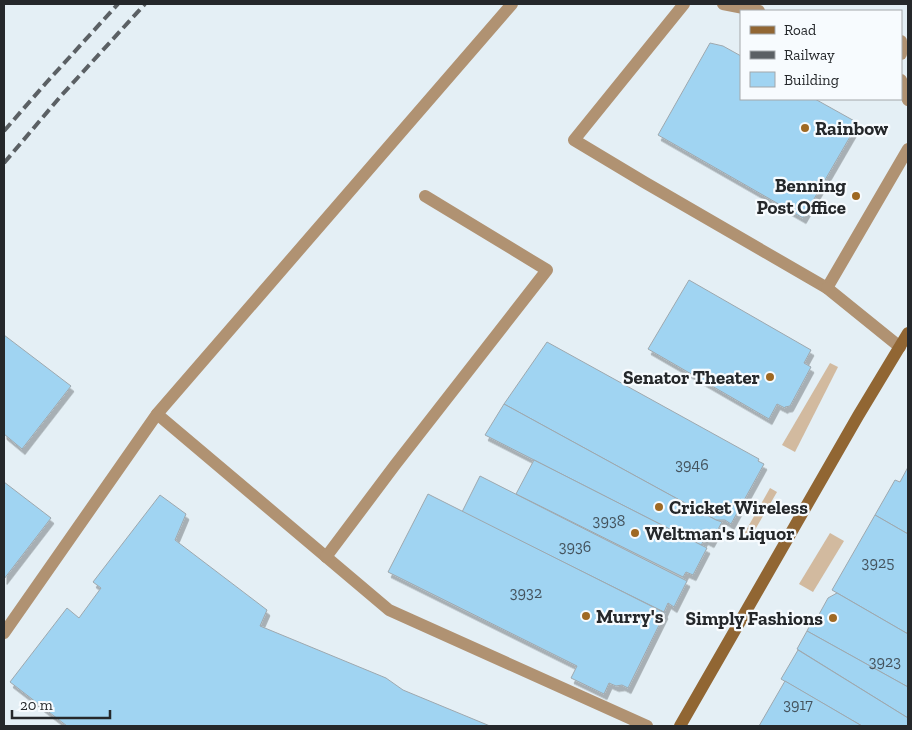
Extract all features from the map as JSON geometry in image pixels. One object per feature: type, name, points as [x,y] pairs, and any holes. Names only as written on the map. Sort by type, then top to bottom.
[{"type":"main road","points":[[680,726],[858,416],[908,333]]},
{"type":"lane","points":[[4,633],[157,414],[512,4]]},
{"type":"lane","points":[[684,4],[574,140],[827,288],[900,347]]},
{"type":"lane","points":[[723,4],[754,10]]},
{"type":"lane","points":[[902,83],[908,100]]},
{"type":"lane","points":[[827,288],[908,149]]},
{"type":"lane","points":[[326,557],[546,270],[425,196]]},
{"type":"lane","points":[[157,414],[389,610],[647,726]]},
{"type":"shaded area","points":[[830,363],[838,367],[795,452],[782,445]]},
{"type":"shaded area","points":[[770,488],[777,492],[749,539],[740,541]]},
{"type":"shaded area","points":[[830,533],[844,541],[813,592],[799,584]]},
{"type":"building","points":[[710,43],[723,46],[740,55],[740,100],[817,100],[858,123],[803,218],[658,135]]},
{"type":"building","points":[[689,280],[811,350],[804,363],[811,367],[790,406],[785,408],[777,404],[769,419],[648,349]]},
{"type":"building","points":[[4,335],[71,386],[22,449],[4,434]]},
{"type":"building","points":[[547,342],[759,459],[758,461],[764,464],[731,524],[725,520],[716,520],[504,404]]},
{"type":"building","points":[[504,404],[722,522],[711,542],[705,539],[701,545],[485,435]]},
{"type":"building","points":[[534,460],[707,548],[693,575],[686,572],[683,577],[516,494]]},
{"type":"building","points":[[908,467],[908,534],[875,515],[895,480],[900,482]]},
{"type":"building","points":[[480,476],[687,581],[674,607],[668,603],[664,612],[462,512]]},
{"type":"building","points":[[4,482],[51,518],[4,579]]},
{"type":"building","points":[[428,494],[665,613],[628,688],[609,683],[604,694],[571,678],[577,666],[388,572]]},
{"type":"building","points":[[160,495],[186,514],[175,540],[267,610],[260,626],[386,678],[403,690],[490,726],[67,726],[10,682],[67,608],[79,618],[101,588],[93,582]]},
{"type":"building","points":[[875,515],[908,534],[908,634],[832,590]]},
{"type":"building","points":[[837,593],[908,634],[908,687],[807,631],[828,598]]},
{"type":"building","points":[[807,631],[908,687],[908,718],[797,649]]},
{"type":"building","points":[[798,650],[908,718],[908,726],[862,726],[781,679]]},
{"type":"building","points":[[785,681],[862,726],[759,726]]},
{"type":"railway","points":[[4,131],[118,4]]},
{"type":"railway","points":[[4,163],[60,97],[145,4]]},
{"type":"place","name":"Rainbow","points":[[805,128]]},
{"type":"place","name":"Benning Post Office","points":[[856,196]]},
{"type":"place","name":"Senator Theater","points":[[770,377]]},
{"type":"place","name":"Cricket Wireless","points":[[659,507]]},
{"type":"place","name":"Weltman's Liquor","points":[[635,533]]},
{"type":"place","name":"Murry's","points":[[586,616]]},
{"type":"place","name":"Simply Fashions","points":[[833,618]]}]
